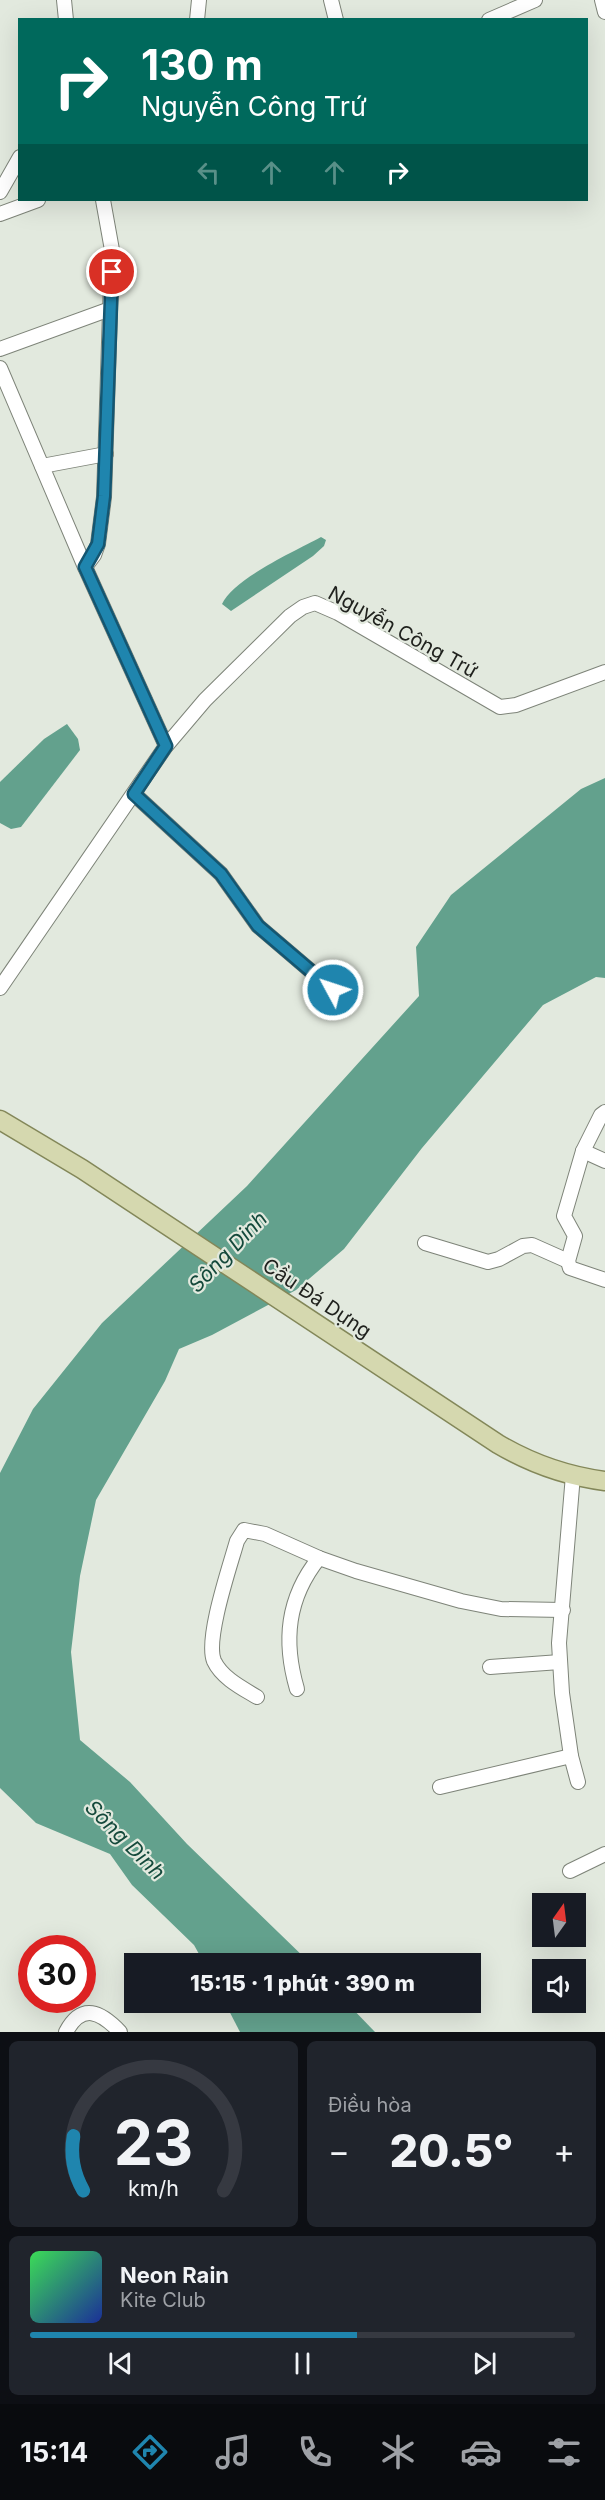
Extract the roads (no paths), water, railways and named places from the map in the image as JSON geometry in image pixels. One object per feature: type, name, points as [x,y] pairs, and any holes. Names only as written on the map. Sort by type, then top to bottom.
[{"type":"main road","name":"Cầu Đá Dựng","points":[[2,1116],[520,1457],[573,1475],[605,1481]]},
{"type":"street","points":[[64,0],[66,18]]},
{"type":"street","points":[[197,18],[199,0]]},
{"type":"street","points":[[331,0],[336,18]]},
{"type":"street","points":[[494,18],[535,0]]},
{"type":"street","points":[[602,0],[605,12]]},
{"type":"street","points":[[0,192],[18,160]]},
{"type":"street","points":[[0,214],[35,201]]},
{"type":"street","points":[[85,567],[98,544],[104,496],[112,250],[103,201]]},
{"type":"street","points":[[0,349],[110,309]]},
{"type":"street","points":[[0,368],[85,567],[166,746]]},
{"type":"street","points":[[42,466],[106,454]]},
{"type":"street","name":"Nguyễn Công Trứ","points":[[0,988],[166,746],[205,700],[278,627],[309,604],[315,603],[338,613],[500,707],[516,705],[605,672]]},
{"type":"street","points":[[134,794],[221,874],[258,926],[333,990]]},
{"type":"street","points":[[605,1112],[601,1115],[583,1151],[564,1212],[565,1221],[575,1236],[568,1261],[570,1268],[605,1280]]},
{"type":"street","points":[[583,1151],[605,1161]]},
{"type":"street","points":[[425,1243],[488,1262],[499,1259],[523,1246],[532,1245],[568,1261]]},
{"type":"street","points":[[573,1475],[560,1662],[571,1756],[578,1782]]},
{"type":"street","points":[[257,1697],[225,1675],[214,1660],[212,1650],[213,1633],[239,1536],[244,1530],[256,1530],[319,1558],[356,1571],[484,1606],[501,1609],[562,1610]]},
{"type":"street","points":[[297,1689],[289,1658],[294,1602],[301,1582],[319,1558]]},
{"type":"street","points":[[490,1667],[560,1662]]},
{"type":"street","points":[[440,1787],[571,1756]]},
{"type":"street","points":[[570,1870],[605,1854]]},
{"type":"street","points":[[66,2032],[78,2016],[91,2013],[109,2020],[120,2032]]},
{"type":"water","points":[[321,537],[326,540],[324,546],[313,556],[231,611],[222,604],[238,585],[251,576]]},
{"type":"water","points":[[67,724],[78,739],[80,750],[21,827],[11,829],[0,823],[0,782],[44,739]]},
{"type":"water","name":"Sông Dinh","points":[[605,778],[605,978],[596,977],[543,1005],[422,1148],[344,1249],[296,1290],[212,1335],[179,1349],[165,1381],[96,1500],[80,1576],[71,1652],[80,1740],[130,1782],[187,1844],[300,1953],[198,1953],[194,1945],[132,1885],[110,1854],[36,1823],[0,1788],[0,1473],[33,1409],[102,1323],[247,1186],[419,996],[416,947],[451,895],[581,789]]},
{"type":"water","points":[[230,2013],[357,2013],[375,2032],[240,2032]]}]
